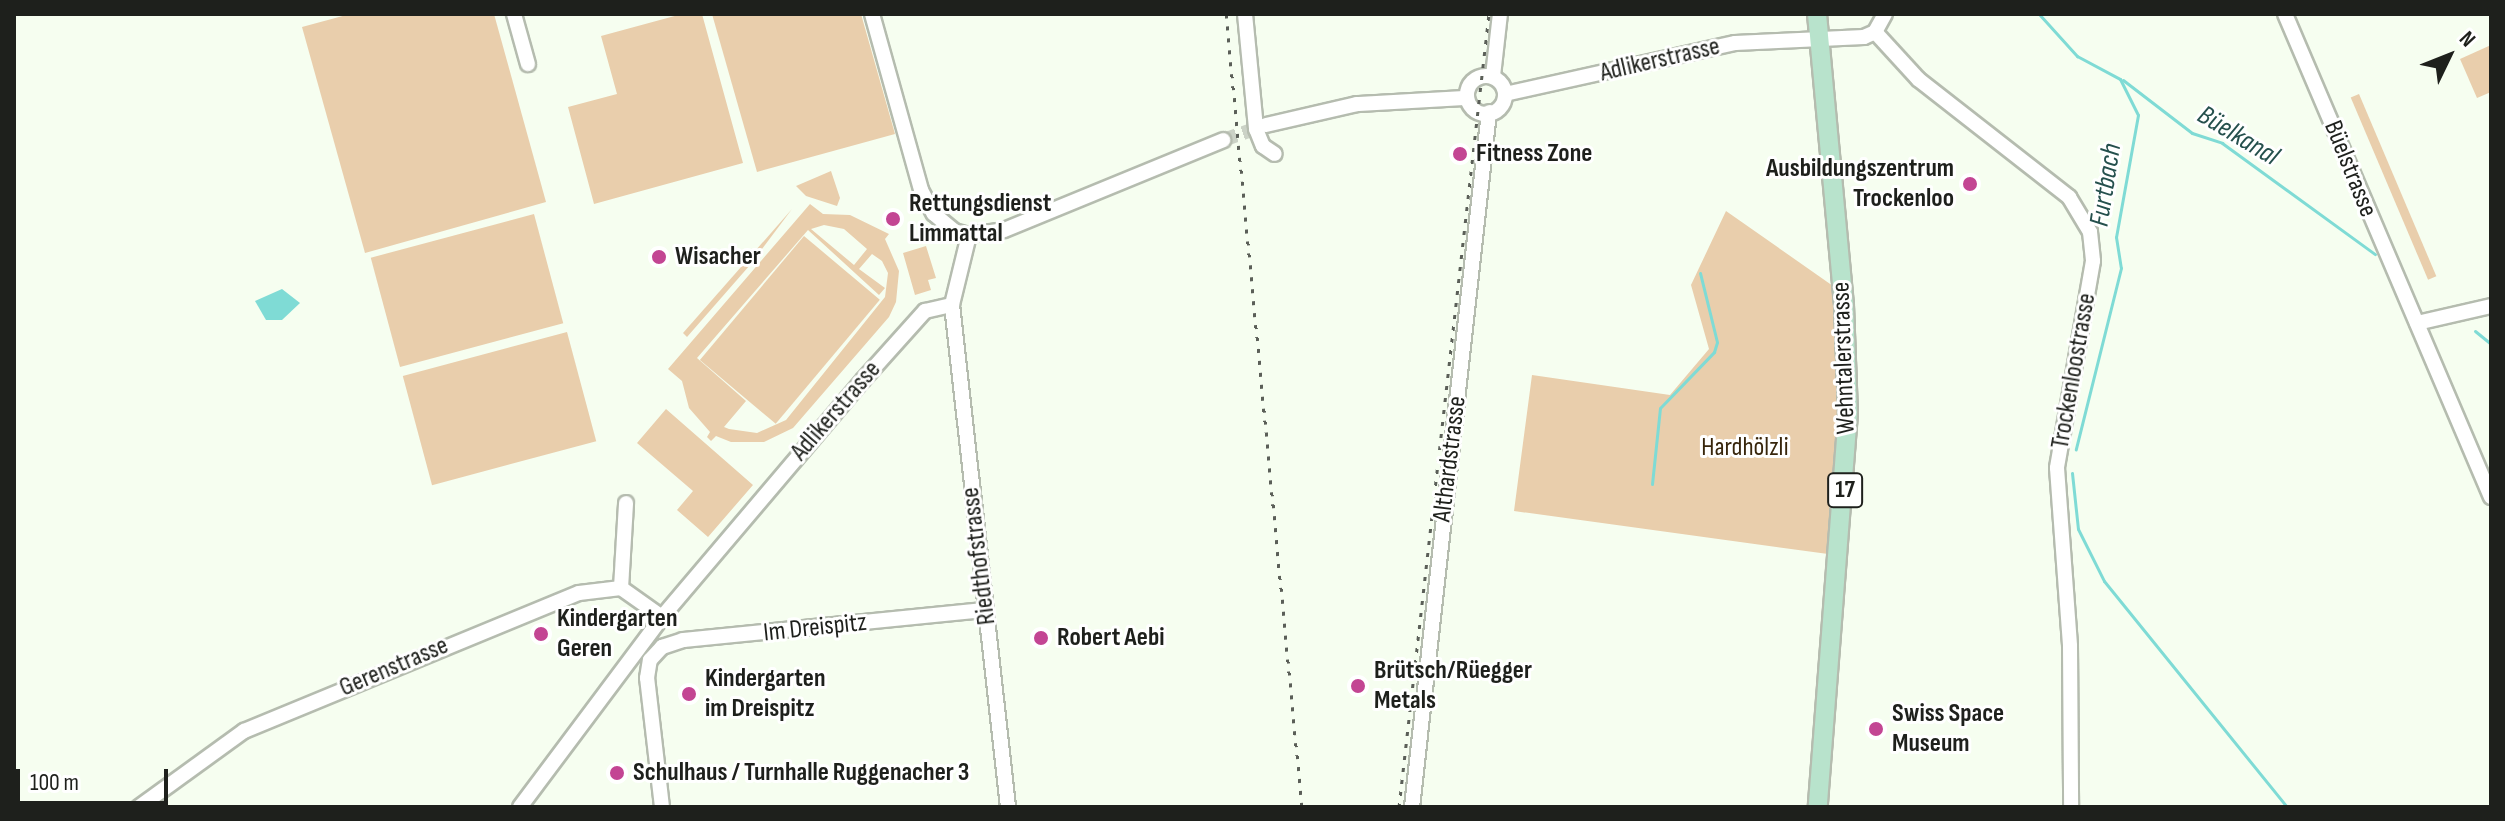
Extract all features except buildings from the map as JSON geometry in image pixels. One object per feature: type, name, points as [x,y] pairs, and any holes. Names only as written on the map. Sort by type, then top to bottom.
[{"type":"main road","name":"17","points":[[1816,37],[1817,14]]},
{"type":"main road","name":"Wehntalerstrasse","points":[[1816,37],[1844,305],[1848,413],[1818,807]]},
{"type":"street","points":[[514,14],[528,64]]},
{"type":"street","points":[[872,14],[921,190],[942,223],[969,235],[1004,230],[1223,140]]},
{"type":"street","points":[[1245,14],[1256,129],[1263,146],[1275,154]]},
{"type":"street","points":[[1493,76],[1500,14]]},
{"type":"street","points":[[1816,37],[1875,32],[1885,14]]},
{"type":"street","name":"Büelstrasse","points":[[2285,14],[2491,497]]},
{"type":"street","name":"Trockenloostrasse","points":[[1875,32],[1918,79],[2069,197],[2090,232],[2093,261],[2057,468],[2070,646],[2071,807]]},
{"type":"street","name":"Adlikerstrasse","points":[[1505,94],[1735,43],[1816,37]]},
{"type":"street","points":[[1466,98],[1474,113],[1489,112],[1505,94],[1504,83],[1493,76]]},
{"type":"street","points":[[1466,98],[1475,84],[1493,76]]},
{"type":"street","points":[[1266,125],[1357,104],[1466,98]]},
{"type":"street","name":"Althardstrasse","points":[[1412,807],[1489,112]]},
{"type":"street","points":[[952,305],[969,235]]},
{"type":"street","name":"Adlikerstrasse","points":[[520,807],[662,617],[892,346],[925,311],[952,305]]},
{"type":"street","name":"Riedthofstrasse","points":[[952,305],[1007,807]]},
{"type":"street","points":[[2417,323],[2491,306]]},
{"type":"street","points":[[626,503],[621,588],[662,617]]},
{"type":"street","name":"Gerenstrasse","points":[[139,807],[244,731],[524,613],[579,593],[621,588]]},
{"type":"street","name":"Im Dreispitz","points":[[662,807],[647,685],[650,660],[662,647],[683,640],[985,610]]},
{"type":"green space","points":[[350,14],[494,14],[546,202],[365,253],[302,27]]},
{"type":"green space","points":[[682,14],[702,14],[743,163],[594,204],[568,107],[617,94],[601,36]]},
{"type":"green space","points":[[712,14],[861,14],[895,134],[757,172]]},
{"type":"green space","points":[[2491,45],[2491,92],[2477,98],[2460,59]]},
{"type":"green space","points":[[2359,94],[2436,276],[2428,280],[2351,98]]},
{"type":"green space","points":[[831,171],[840,198],[837,206],[806,196],[796,186]]},
{"type":"green space","points":[[810,204],[823,214],[850,215],[889,234],[885,239],[899,271],[896,302],[889,317],[793,428],[764,442],[731,442],[716,436],[711,441],[707,437],[710,432],[689,408],[682,381],[668,369]],"holes":[[[824,225],[844,229],[867,249],[854,265],[811,229]],[[808,230],[879,295],[885,288],[859,269],[872,254],[882,261],[888,273],[885,297],[786,420],[757,433],[724,427],[746,401],[697,358]]]},
{"type":"green space","points":[[792,209],[750,265],[687,337],[683,333]]},
{"type":"green space","name":"Hardhölzli","points":[[1726,211],[1833,286],[1839,452],[1828,554],[1514,511],[1532,375],[1670,395],[1709,349],[1691,285]]},
{"type":"green space","points":[[534,214],[563,323],[400,367],[371,258]]},
{"type":"green space","points":[[804,236],[880,300],[776,424],[700,360]]},
{"type":"green space","points":[[926,246],[936,278],[928,280],[931,290],[915,295],[903,253]]},
{"type":"green space","points":[[567,332],[596,441],[432,485],[403,376]]},
{"type":"green space","points":[[666,409],[753,485],[708,537],[677,510],[693,491],[637,443]]},
{"type":"water","points":[[282,289],[300,303],[282,320],[266,320],[255,301]]},
{"type":"waterway","name":"Furtbach","points":[[2039,14],[2077,56],[2120,79],[2138,115],[2116,237],[2121,268],[2076,449]]},
{"type":"waterway","name":"Büelkanal","points":[[2123,80],[2192,133],[2222,143],[2375,254]]},
{"type":"waterway","points":[[1652,484],[1660,408],[1714,352],[1717,342],[1700,273]]},
{"type":"waterway","points":[[2475,331],[2491,344]]},
{"type":"waterway","name":"Furtbach","points":[[2072,473],[2078,529],[2104,581],[2287,807]]},
{"type":"tunnel","points":[[1223,140],[1266,125]]},
{"type":"railway","points":[[1226,14],[1302,807]]},
{"type":"railway","points":[[1399,807],[1489,14]]},
{"type":"place","name":"Fitness Zone","points":[[1460,154]]},
{"type":"place","name":"Ausbildungszentrum Trockenloo","points":[[1970,184]]},
{"type":"place","name":"Rettungsdienst Limmattal","points":[[893,219]]},
{"type":"place","name":"Wisacher","points":[[659,257]]},
{"type":"place","name":"Kindergarten Geren","points":[[541,634]]},
{"type":"place","name":"Robert Aebi","points":[[1041,638]]},
{"type":"place","name":"Brütsch/Rüegger Metals","points":[[1358,686]]},
{"type":"place","name":"Kindergarten im Dreispitz","points":[[689,694]]},
{"type":"place","name":"Swiss Space Museum","points":[[1876,729]]},
{"type":"place","name":"Schulhaus / Turnhalle Ruggenacher 3","points":[[617,773]]}]
